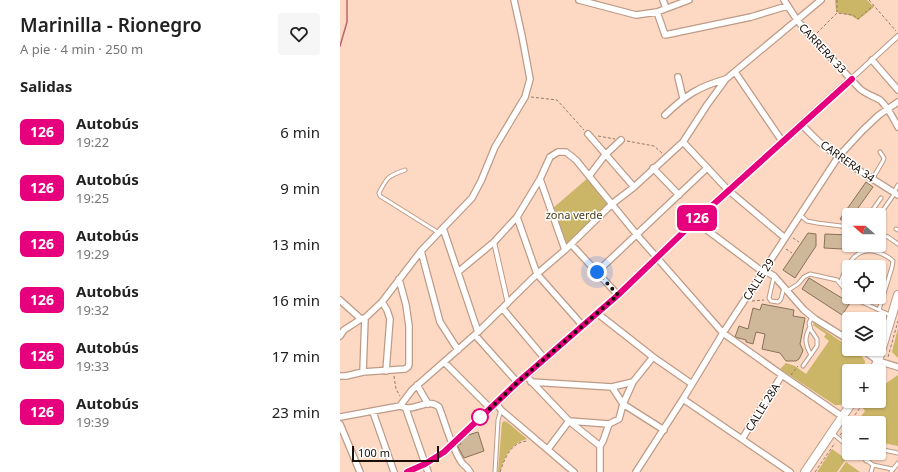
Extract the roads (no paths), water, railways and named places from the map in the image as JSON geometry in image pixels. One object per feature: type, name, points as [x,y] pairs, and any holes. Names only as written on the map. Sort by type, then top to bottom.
[{"type":"main road","points":[[876,364],[895,318],[898,295]]},
{"type":"main road","points":[[805,472],[835,436],[842,419]]},
{"type":"street","points":[[340,336],[344,330],[363,318],[382,302],[421,251],[472,198],[482,181],[494,147],[525,97],[530,79],[514,0]]},
{"type":"street","points":[[579,0],[636,15],[657,12],[689,0]]},
{"type":"street","points":[[663,0],[666,8]]},
{"type":"street","name":"CARRERA 33","points":[[784,0],[797,20],[860,89],[879,100],[887,109],[898,128]]},
{"type":"street","points":[[400,406],[417,385],[476,334],[537,274],[565,250],[612,204],[634,187],[683,142],[726,79],[821,0]]},
{"type":"street","points":[[657,12],[665,36],[751,17],[787,6]]},
{"type":"street","points":[[407,472],[425,464],[444,452],[518,382],[618,295],[728,190],[898,36]]},
{"type":"street","points":[[872,60],[898,90]]},
{"type":"street","points":[[735,72],[782,141]]},
{"type":"street","points":[[678,77],[683,98]]},
{"type":"street","points":[[665,115],[683,98],[707,84],[726,79]]},
{"type":"street","name":"CALLE 29","points":[[636,472],[664,430],[723,333],[838,158],[863,130],[879,115],[898,102]]},
{"type":"street","name":"CARRERA 34","points":[[801,124],[838,158],[896,193]]},
{"type":"street","points":[[588,134],[634,187]]},
{"type":"street","points":[[589,176],[605,155],[621,140]]},
{"type":"street","points":[[683,142],[728,190],[785,238]]},
{"type":"street","points":[[458,272],[494,242],[517,217],[540,179],[550,157],[558,152],[566,152],[576,160],[637,235],[723,333],[842,416]]},
{"type":"street","points":[[653,168],[679,195]]},
{"type":"street","points":[[597,272],[707,168]]},
{"type":"street","points":[[540,179],[565,250]]},
{"type":"street","points":[[517,217],[537,274],[583,326]]},
{"type":"street","points":[[695,221],[763,272],[767,272],[774,276],[804,310],[842,335]]},
{"type":"street","points":[[441,231],[458,272],[476,334],[518,382]]},
{"type":"street","points":[[494,242],[508,304]]},
{"type":"street","points":[[571,244],[618,295]]},
{"type":"street","points":[[421,251],[440,322],[458,350]]},
{"type":"street","points":[[340,376],[362,372],[405,369],[408,367],[409,326],[406,304],[399,279]]},
{"type":"street","points":[[340,300],[363,318]]},
{"type":"street","points":[[382,302],[388,310],[390,319],[386,370]]},
{"type":"street","points":[[502,309],[545,359]]},
{"type":"street","points":[[597,314],[653,357],[692,384]]},
{"type":"street","points":[[362,372],[363,318]]},
{"type":"street","points":[[872,356],[878,360],[898,367]]},
{"type":"street","points":[[569,421],[609,424],[619,419],[623,404],[633,382],[653,357]]},
{"type":"street","points":[[444,362],[490,408]]},
{"type":"street","name":"CALLE 28A","points":[[742,439],[782,375]]},
{"type":"street","points":[[525,376],[569,421],[600,446]]},
{"type":"street","points":[[531,382],[612,387],[633,382]]},
{"type":"street","points":[[417,385],[428,404]]},
{"type":"street","points":[[612,387],[623,404],[664,430]]},
{"type":"street","points":[[683,399],[790,472]]},
{"type":"street","points":[[340,417],[400,406],[406,408],[436,404],[439,407],[452,444],[470,472]]},
{"type":"street","points":[[496,404],[501,410],[574,472]]},
{"type":"street","points":[[406,408],[428,472]]},
{"type":"street","points":[[373,412],[394,472]]},
{"type":"street","points":[[548,449],[569,421]]},
{"type":"street","points":[[340,424],[360,472]]},
{"type":"street","points":[[600,472],[600,446],[609,424]]},
{"type":"lane","points":[[872,178],[884,158],[880,152]]},
{"type":"lane","points":[[405,170],[390,175],[387,178],[379,193],[380,196],[441,231]]},
{"type":"lane","points":[[885,208],[896,193],[898,186]]},
{"type":"lane","points":[[874,208],[881,198]]},
{"type":"lane","points":[[800,215],[807,221],[842,226]]},
{"type":"lane","points":[[886,237],[898,244]]},
{"type":"lane","points":[[840,283],[847,266],[862,252]]},
{"type":"lane","points":[[876,252],[888,256],[893,261],[879,310]]},
{"type":"lane","points":[[774,276],[769,298],[773,303],[778,302],[781,299],[785,289],[798,284],[810,274],[837,280],[842,286]]},
{"type":"lane","points":[[867,304],[895,318]]},
{"type":"lane","points":[[803,366],[816,346],[817,339],[809,323],[812,316]]},
{"type":"lane","points":[[810,327],[805,342],[811,355]]},
{"type":"lane","points":[[495,472],[498,420],[501,410]]},
{"type":"lane","points":[[835,436],[842,442]]},
{"type":"lane","points":[[886,450],[898,453]]},
{"type":"lane","points":[[866,460],[873,465],[892,471],[898,463]]},
{"type":"lane","points":[[871,472],[873,465]]},
{"type":"waterway","points":[[340,46],[347,22],[347,0]]},
{"type":"park label","name":"zona verde","points":[[574,214]]}]
